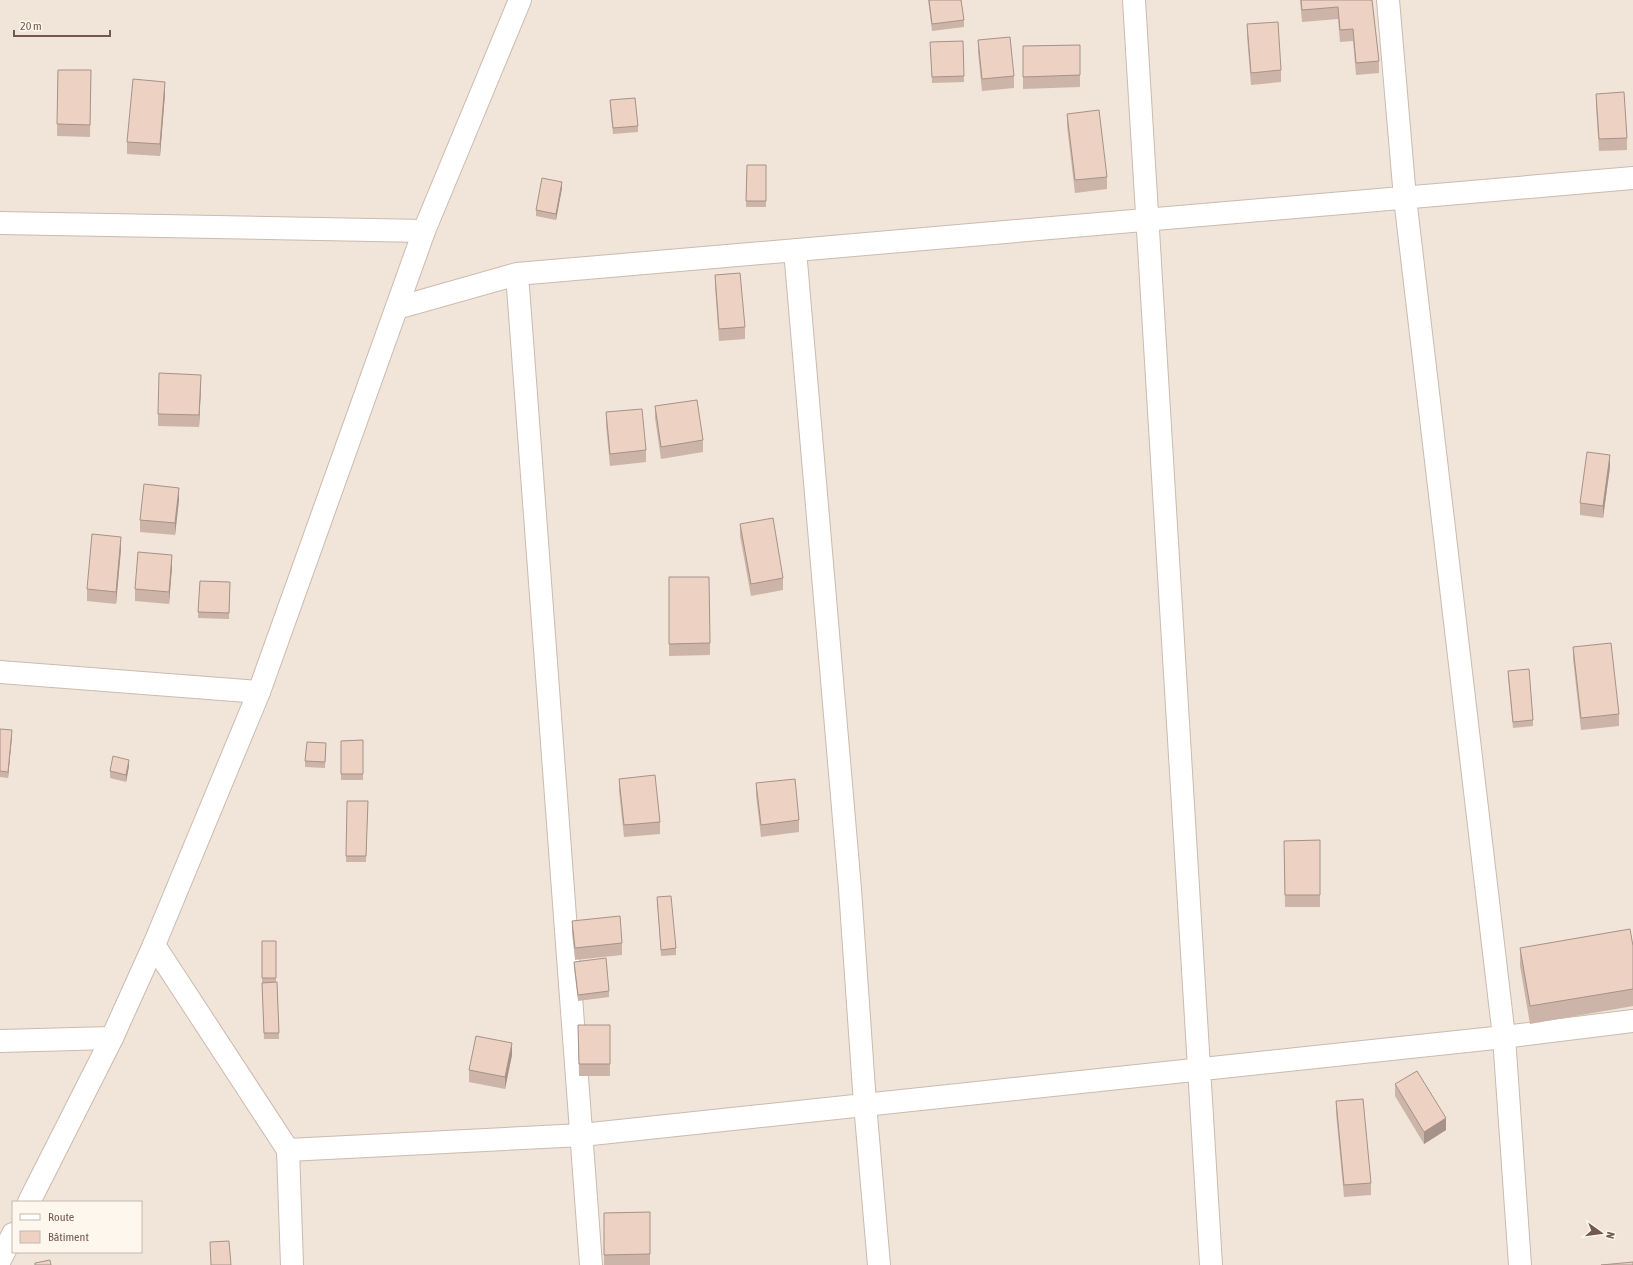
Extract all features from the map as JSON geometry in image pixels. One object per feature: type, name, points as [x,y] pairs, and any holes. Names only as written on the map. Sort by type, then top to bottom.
[{"type":"street","points":[[30,1201],[112,1038],[154,945],[258,692],[424,232],[520,0]]},
{"type":"street","points":[[1134,0],[1211,1265]]},
{"type":"street","points":[[1388,0],[1405,198],[1504,1037],[1520,1265]]},
{"type":"street","points":[[397,308],[517,274],[1633,178]]},
{"type":"street","points":[[0,223],[424,232]]},
{"type":"street","points":[[795,250],[850,890],[865,1104],[879,1265]]},
{"type":"street","points":[[517,274],[591,1265]]},
{"type":"street","points":[[0,672],[258,692]]},
{"type":"street","points":[[154,945],[288,1150],[292,1265]]},
{"type":"street","points":[[288,1150],[582,1135],[1504,1037],[1633,1021]]},
{"type":"street","points":[[0,1041],[112,1038]]},
{"type":"street","points":[[0,1260],[12,1236]]},
{"type":"shaded area","points":[[0,0],[1633,0],[1633,1265],[0,1265]]},
{"type":"building","points":[[929,0],[961,0],[964,20],[932,24]]},
{"type":"building","points":[[1301,0],[1372,0],[1379,61],[1356,63],[1353,29],[1340,30],[1338,7],[1302,10]]},
{"type":"building","points":[[1278,22],[1281,70],[1251,73],[1247,24]]},
{"type":"building","points":[[1010,37],[1014,76],[982,79],[978,40]]},
{"type":"building","points":[[963,41],[964,76],[932,77],[930,42]]},
{"type":"building","points":[[1080,45],[1080,75],[1023,77],[1023,46]]},
{"type":"building","points":[[58,70],[91,70],[90,125],[57,124]]},
{"type":"building","points":[[133,79],[165,82],[160,144],[127,142]]},
{"type":"building","points":[[1624,92],[1627,138],[1599,139],[1596,94]]},
{"type":"building","points":[[635,98],[638,126],[613,128],[610,100]]},
{"type":"building","points":[[1099,110],[1107,177],[1075,180],[1067,114]]},
{"type":"building","points":[[747,165],[766,165],[766,201],[746,201]]},
{"type":"building","points":[[542,178],[562,182],[556,214],[536,210]]},
{"type":"building","points":[[740,273],[745,327],[719,329],[715,275]]},
{"type":"building","points":[[159,373],[201,375],[199,415],[158,414]]},
{"type":"building","points":[[697,400],[703,440],[661,447],[655,406]]},
{"type":"building","points":[[642,409],[646,450],[610,454],[606,412]]},
{"type":"building","points":[[1587,452],[1610,455],[1603,506],[1580,503]]},
{"type":"building","points":[[144,484],[179,488],[175,523],[140,520]]},
{"type":"building","points":[[773,518],[783,578],[751,584],[740,524]]},
{"type":"building","points":[[92,534],[121,537],[116,592],[87,589]]},
{"type":"building","points":[[138,552],[172,555],[169,592],[135,589]]},
{"type":"building","points":[[669,577],[709,577],[710,643],[669,644]]},
{"type":"building","points":[[200,581],[230,582],[229,613],[198,612]]},
{"type":"building","points":[[1611,643],[1619,714],[1581,718],[1573,647]]},
{"type":"building","points":[[1529,669],[1533,720],[1513,722],[1508,671]]},
{"type":"building","points":[[0,729],[12,730],[8,772],[0,771]]},
{"type":"building","points":[[363,740],[363,774],[341,774],[341,741]]},
{"type":"building","points":[[307,742],[326,743],[325,762],[305,761]]},
{"type":"building","points":[[113,756],[129,760],[126,775],[110,771]]},
{"type":"building","points":[[655,775],[660,822],[624,825],[619,779]]},
{"type":"building","points":[[795,779],[799,820],[761,825],[756,783]]},
{"type":"building","points":[[347,801],[368,801],[366,856],[346,856]]},
{"type":"building","points":[[1320,840],[1320,895],[1285,895],[1284,841]]},
{"type":"building","points":[[671,896],[676,948],[661,950],[657,897]]},
{"type":"building","points":[[620,916],[622,943],[575,948],[572,921]]},
{"type":"building","points":[[1630,929],[1633,946],[1633,989],[1530,1006],[1520,948]]},
{"type":"building","points":[[262,941],[276,941],[276,978],[262,978]]},
{"type":"building","points":[[606,958],[609,991],[578,995],[574,962]]},
{"type":"building","points":[[277,982],[279,1033],[264,1033],[262,983]]},
{"type":"building","points":[[578,1025],[610,1025],[610,1064],[579,1064]]},
{"type":"building","points":[[476,1036],[512,1043],[505,1077],[469,1070]]},
{"type":"building","points":[[1417,1071],[1446,1118],[1424,1132],[1395,1084]]},
{"type":"building","points":[[1363,1099],[1371,1183],[1344,1185],[1336,1101]]},
{"type":"building","points":[[650,1212],[650,1254],[604,1255],[604,1213]]},
{"type":"building","points":[[229,1241],[231,1265],[211,1265],[210,1242]]},
{"type":"building","points":[[50,1260],[51,1265],[35,1265],[35,1263]]},
{"type":"building","points":[[1633,1262],[1633,1265],[1601,1265]]}]
